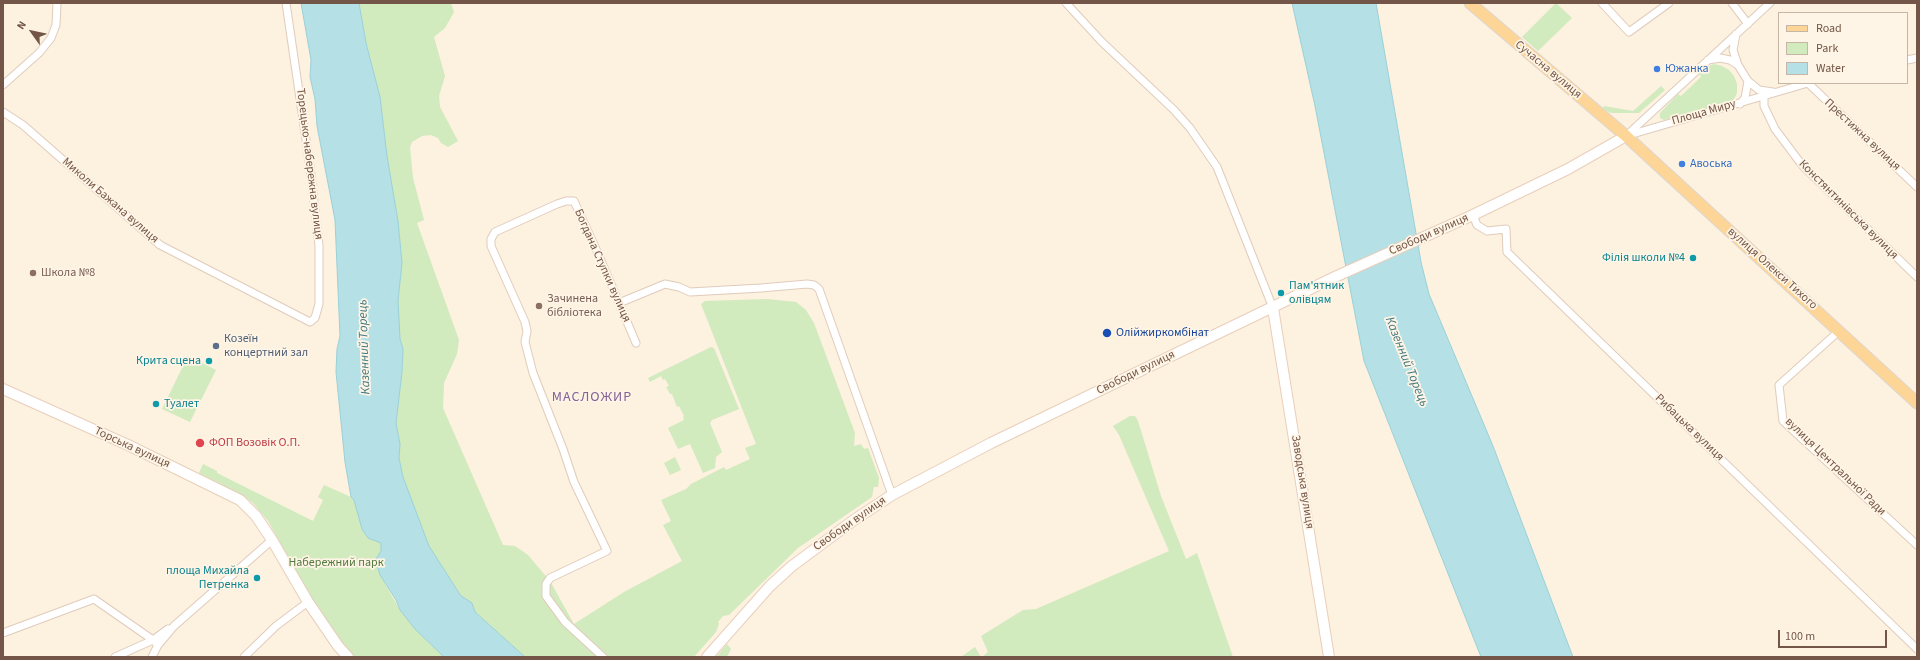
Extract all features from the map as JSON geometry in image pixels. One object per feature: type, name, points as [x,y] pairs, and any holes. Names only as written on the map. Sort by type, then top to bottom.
[{"type":"main road","name":"Сучасна вулиця","points":[[1470,3],[1626,136]]},
{"type":"main road","name":"Свободи вулиця","points":[[707,657],[770,586],[792,566],[854,520],[892,495],[978,450],[1171,356],[1338,276],[1424,236],[1474,215],[1568,169],[1626,136]]},
{"type":"main road","name":"вулиця Олекси Тихого","points":[[1626,136],[1917,403]]},
{"type":"main road","name":"Заводська вулиця","points":[[1273,308],[1329,657]]},
{"type":"main road","name":"Торська вулиця","points":[[3,389],[128,445],[240,500],[256,516],[272,540]]},
{"type":"main road","points":[[272,540],[308,602],[338,646],[348,657]]},
{"type":"street","points":[[3,85],[39,53],[52,38],[56,25],[57,3]]},
{"type":"street","name":"Торецько-набережна вулиця","points":[[286,3],[301,99],[319,245],[319,304],[315,318],[310,322]]},
{"type":"street","points":[[1066,3],[1102,42],[1180,116],[1217,167],[1273,308]]},
{"type":"street","points":[[1602,3],[1629,32],[1669,3]]},
{"type":"street","points":[[1732,3],[1748,24]]},
{"type":"street","name":"Площа Миру","points":[[1626,136],[1653,113],[1707,60],[1770,3]]},
{"type":"street","points":[[1736,34],[1733,50],[1738,65],[1748,81],[1760,90],[1776,93]]},
{"type":"street","points":[[1707,60],[1720,58],[1730,60],[1738,65]]},
{"type":"street","name":"Площа Миру","points":[[1626,136],[1740,104],[1745,98],[1748,81]]},
{"type":"street","points":[[1740,104],[1805,84]]},
{"type":"street","name":"Престижна вулиця","points":[[1809,84],[1917,187]]},
{"type":"street","name":"Констянтинівська вулиця","points":[[1764,97],[1764,106],[1776,129],[1802,165],[1917,277]]},
{"type":"street","name":"Миколи Бажана вулиця","points":[[3,112],[23,125],[160,245],[310,322]]},
{"type":"street","name":"Богдана Ступки вулиця","points":[[603,657],[565,622],[550,602],[545,590],[546,584],[550,578],[608,551],[574,482],[563,449],[533,373],[525,342],[525,322],[491,246],[491,239],[495,232],[557,204],[566,201],[574,201],[636,343]]},
{"type":"street","name":"Рибацька вулиця","points":[[1474,215],[1477,225],[1487,231],[1506,229],[1507,252],[1917,649]]},
{"type":"street","points":[[619,303],[665,284],[679,287],[690,292],[807,284],[814,285],[819,289],[892,495]]},
{"type":"street","name":"вулиця Центральної Ради","points":[[1839,331],[1780,386],[1783,421],[1917,545]]},
{"type":"street","points":[[116,657],[155,642],[272,540]]},
{"type":"street","points":[[3,633],[94,599],[155,642]]},
{"type":"street","points":[[244,657],[276,626],[308,602]]},
{"type":"street","points":[[152,657],[155,642]]},
{"type":"green space","points":[[359,3],[451,3],[454,12],[445,28],[434,37],[445,76],[439,96],[440,107],[458,141],[448,147],[441,143],[438,138],[431,135],[422,136],[412,142],[410,147],[413,178],[424,220],[417,223],[459,340],[457,354],[444,383],[443,408],[503,545],[515,546],[528,555],[550,581],[574,624],[624,592],[682,561],[663,525],[671,521],[661,500],[686,489],[691,484],[724,467],[726,470],[750,459],[745,448],[756,444],[701,304],[705,301],[767,299],[796,302],[806,310],[814,323],[855,433],[854,446],[861,444],[864,449],[868,448],[879,478],[878,487],[874,487],[872,497],[798,548],[729,615],[723,616],[718,622],[719,624],[716,632],[694,657],[525,657],[475,612],[472,603],[462,597],[429,546],[403,477],[399,457],[400,444],[396,423],[403,349],[400,339],[398,301],[402,263],[398,221],[387,156],[380,97],[366,43]]},
{"type":"green space","points":[[1556,3],[1572,18],[1538,51],[1522,37]]},
{"type":"green space","points":[[1714,64],[1729,70],[1734,76],[1737,84],[1737,93],[1733,101],[1664,120],[1660,118],[1660,113],[1678,94],[1681,96],[1701,77],[1699,73],[1704,68]]},
{"type":"green space","points":[[1661,86],[1665,90],[1639,113],[1611,113],[1603,109],[1604,106],[1633,111]]},
{"type":"green space","points":[[711,347],[714,348],[739,409],[712,420],[710,423],[722,452],[716,457],[715,468],[703,473],[690,444],[678,449],[668,428],[684,420],[684,416],[679,406],[677,407],[672,394],[670,394],[666,387],[669,386],[665,379],[663,380],[661,376],[650,382],[648,378]]},
{"type":"green space","points":[[188,356],[216,370],[190,422],[162,409]]},
{"type":"green space","points":[[1130,416],[1135,416],[1138,421],[1161,496],[1186,559],[1197,553],[1233,657],[982,657],[988,652],[981,636],[1023,610],[1036,609],[1169,551],[1119,435],[1113,426]]},
{"type":"green space","points":[[675,457],[681,470],[670,475],[664,463]]},
{"type":"green space","name":"Набережний парк","points":[[203,464],[217,471],[217,473],[313,521],[323,500],[318,497],[324,485],[351,497],[354,500],[362,529],[368,538],[381,543],[381,551],[376,559],[380,575],[400,610],[415,629],[444,657],[353,657],[340,643],[321,615],[268,521],[253,503],[242,495],[199,473]]},
{"type":"green space","points":[[727,644],[731,649],[727,657],[716,657]]},
{"type":"green space","points":[[975,647],[981,657],[961,657]]},
{"type":"water","name":"Казенний Торець","points":[[301,3],[359,3],[366,43],[380,97],[387,156],[398,221],[402,263],[398,301],[400,339],[403,349],[396,423],[400,444],[399,458],[403,477],[429,546],[461,596],[472,603],[475,612],[525,657],[444,657],[415,629],[400,610],[396,600],[380,575],[377,565],[376,559],[381,551],[381,543],[368,538],[362,529],[354,500],[351,497],[345,462],[336,372],[337,349],[340,336],[335,220],[317,126],[315,99],[310,77],[311,60]]},
{"type":"water","name":"Казенний Торець","points":[[1292,3],[1376,3],[1421,262],[1429,294],[1493,446],[1573,657],[1481,657],[1364,361],[1315,106]]},
{"type":"place","name":"Южанка","points":[[1657,69]]},
{"type":"place","name":"Авоська","points":[[1682,164]]},
{"type":"place","name":"Філія школи №4","points":[[1693,258]]},
{"type":"place","name":"Школа №8","points":[[33,273]]},
{"type":"place","name":"Пам'ятник олівцям","points":[[1281,293]]},
{"type":"place","name":"Зачинена бібліотека","points":[[539,306]]},
{"type":"place","name":"Олійжиркомбiнат","points":[[1107,333]]},
{"type":"place","name":"Козеїн концертний зал","points":[[216,346]]},
{"type":"place","name":"Крита сцена","points":[[209,361]]},
{"type":"place","name":"Туалет","points":[[156,404]]},
{"type":"place","name":"ФОП Возовік О.П.","points":[[200,443]]},
{"type":"place","name":"площа Михайла Петренка","points":[[257,578]]},
{"type":"district","name":"МАСЛОЖИР","points":[[592,398]]}]
